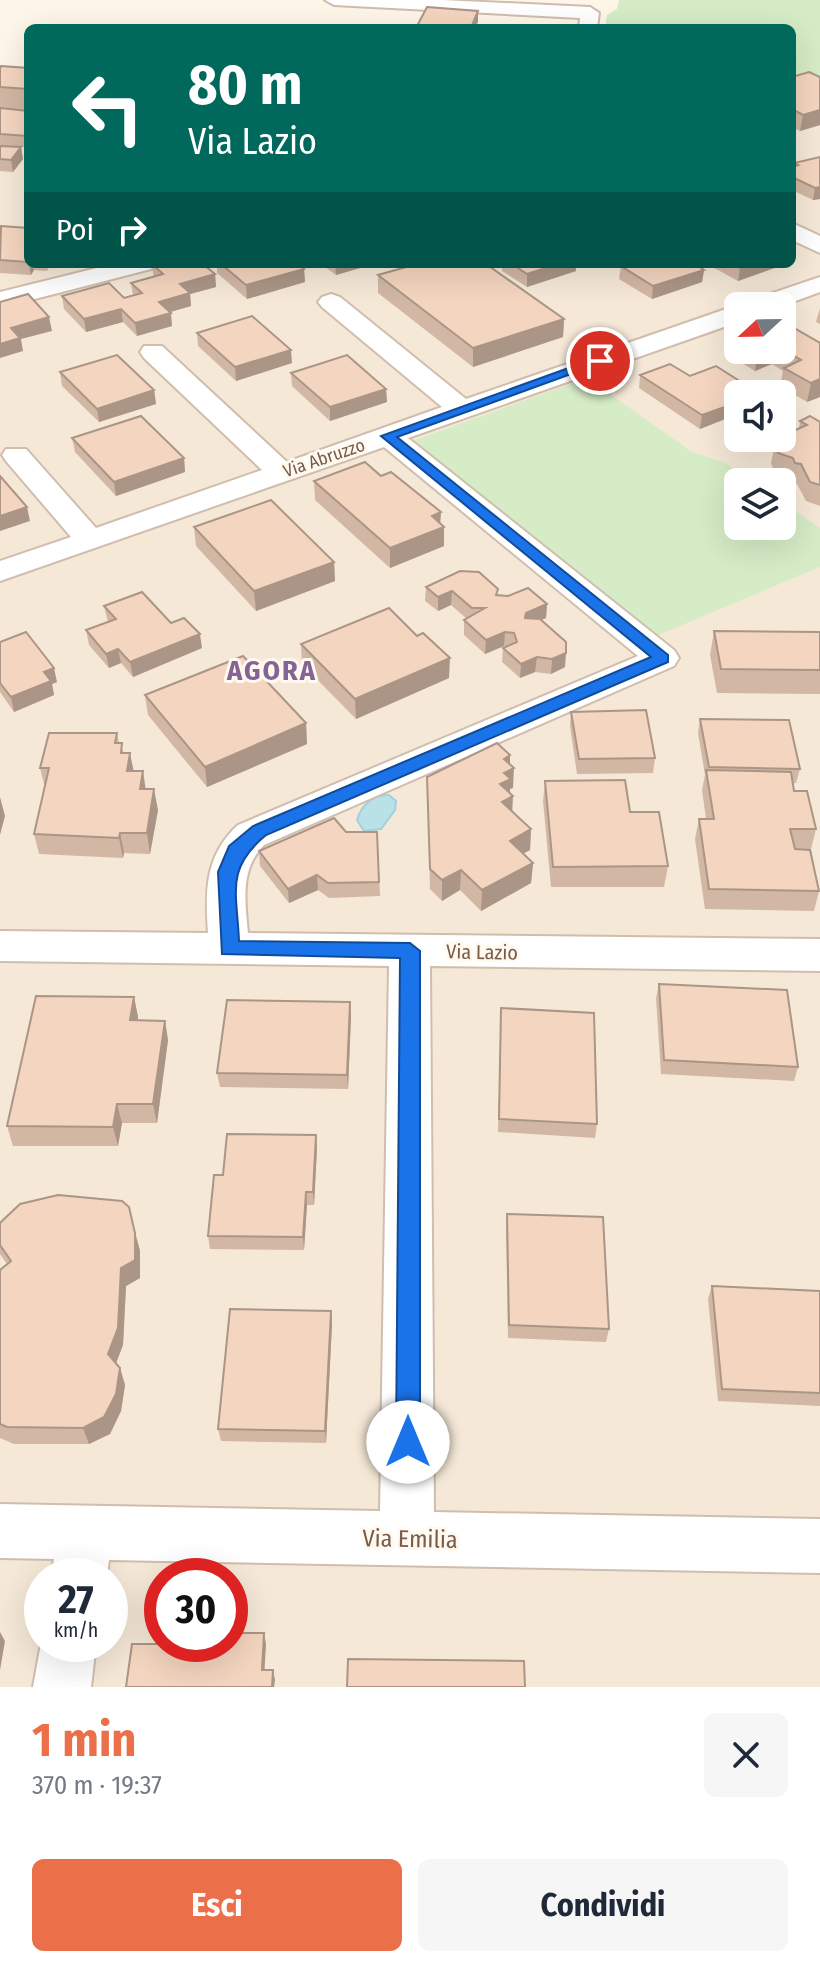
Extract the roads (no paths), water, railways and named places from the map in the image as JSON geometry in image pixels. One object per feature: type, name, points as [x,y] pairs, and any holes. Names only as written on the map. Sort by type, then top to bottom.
[{"type":"street","points":[[334,0],[589,21]]},
{"type":"street","points":[[796,232],[820,246]]},
{"type":"street","points":[[0,300],[122,268]]},
{"type":"street","points":[[796,293],[820,284]]},
{"type":"street","points":[[331,302],[462,410]]},
{"type":"street","name":"Via Abruzzo","points":[[0,572],[724,318]]},
{"type":"street","points":[[153,352],[282,473]]},
{"type":"street","points":[[229,949],[227,872],[236,850],[251,835],[662,658],[388,436]]},
{"type":"street","points":[[16,455],[90,540]]},
{"type":"street","name":"Via Lazio","points":[[0,946],[820,955]]},
{"type":"street","points":[[407,1539],[410,951]]},
{"type":"street","name":"Via Emilia","points":[[0,1531],[82,1554],[407,1539],[820,1546]]},
{"type":"street","points":[[62,1687],[65,1662]]},
{"type":"water","points":[[389,795],[396,801],[395,810],[381,829],[364,831],[357,820],[361,810],[373,799]]},
{"type":"district","name":"AGORA","points":[[272,670]]}]
